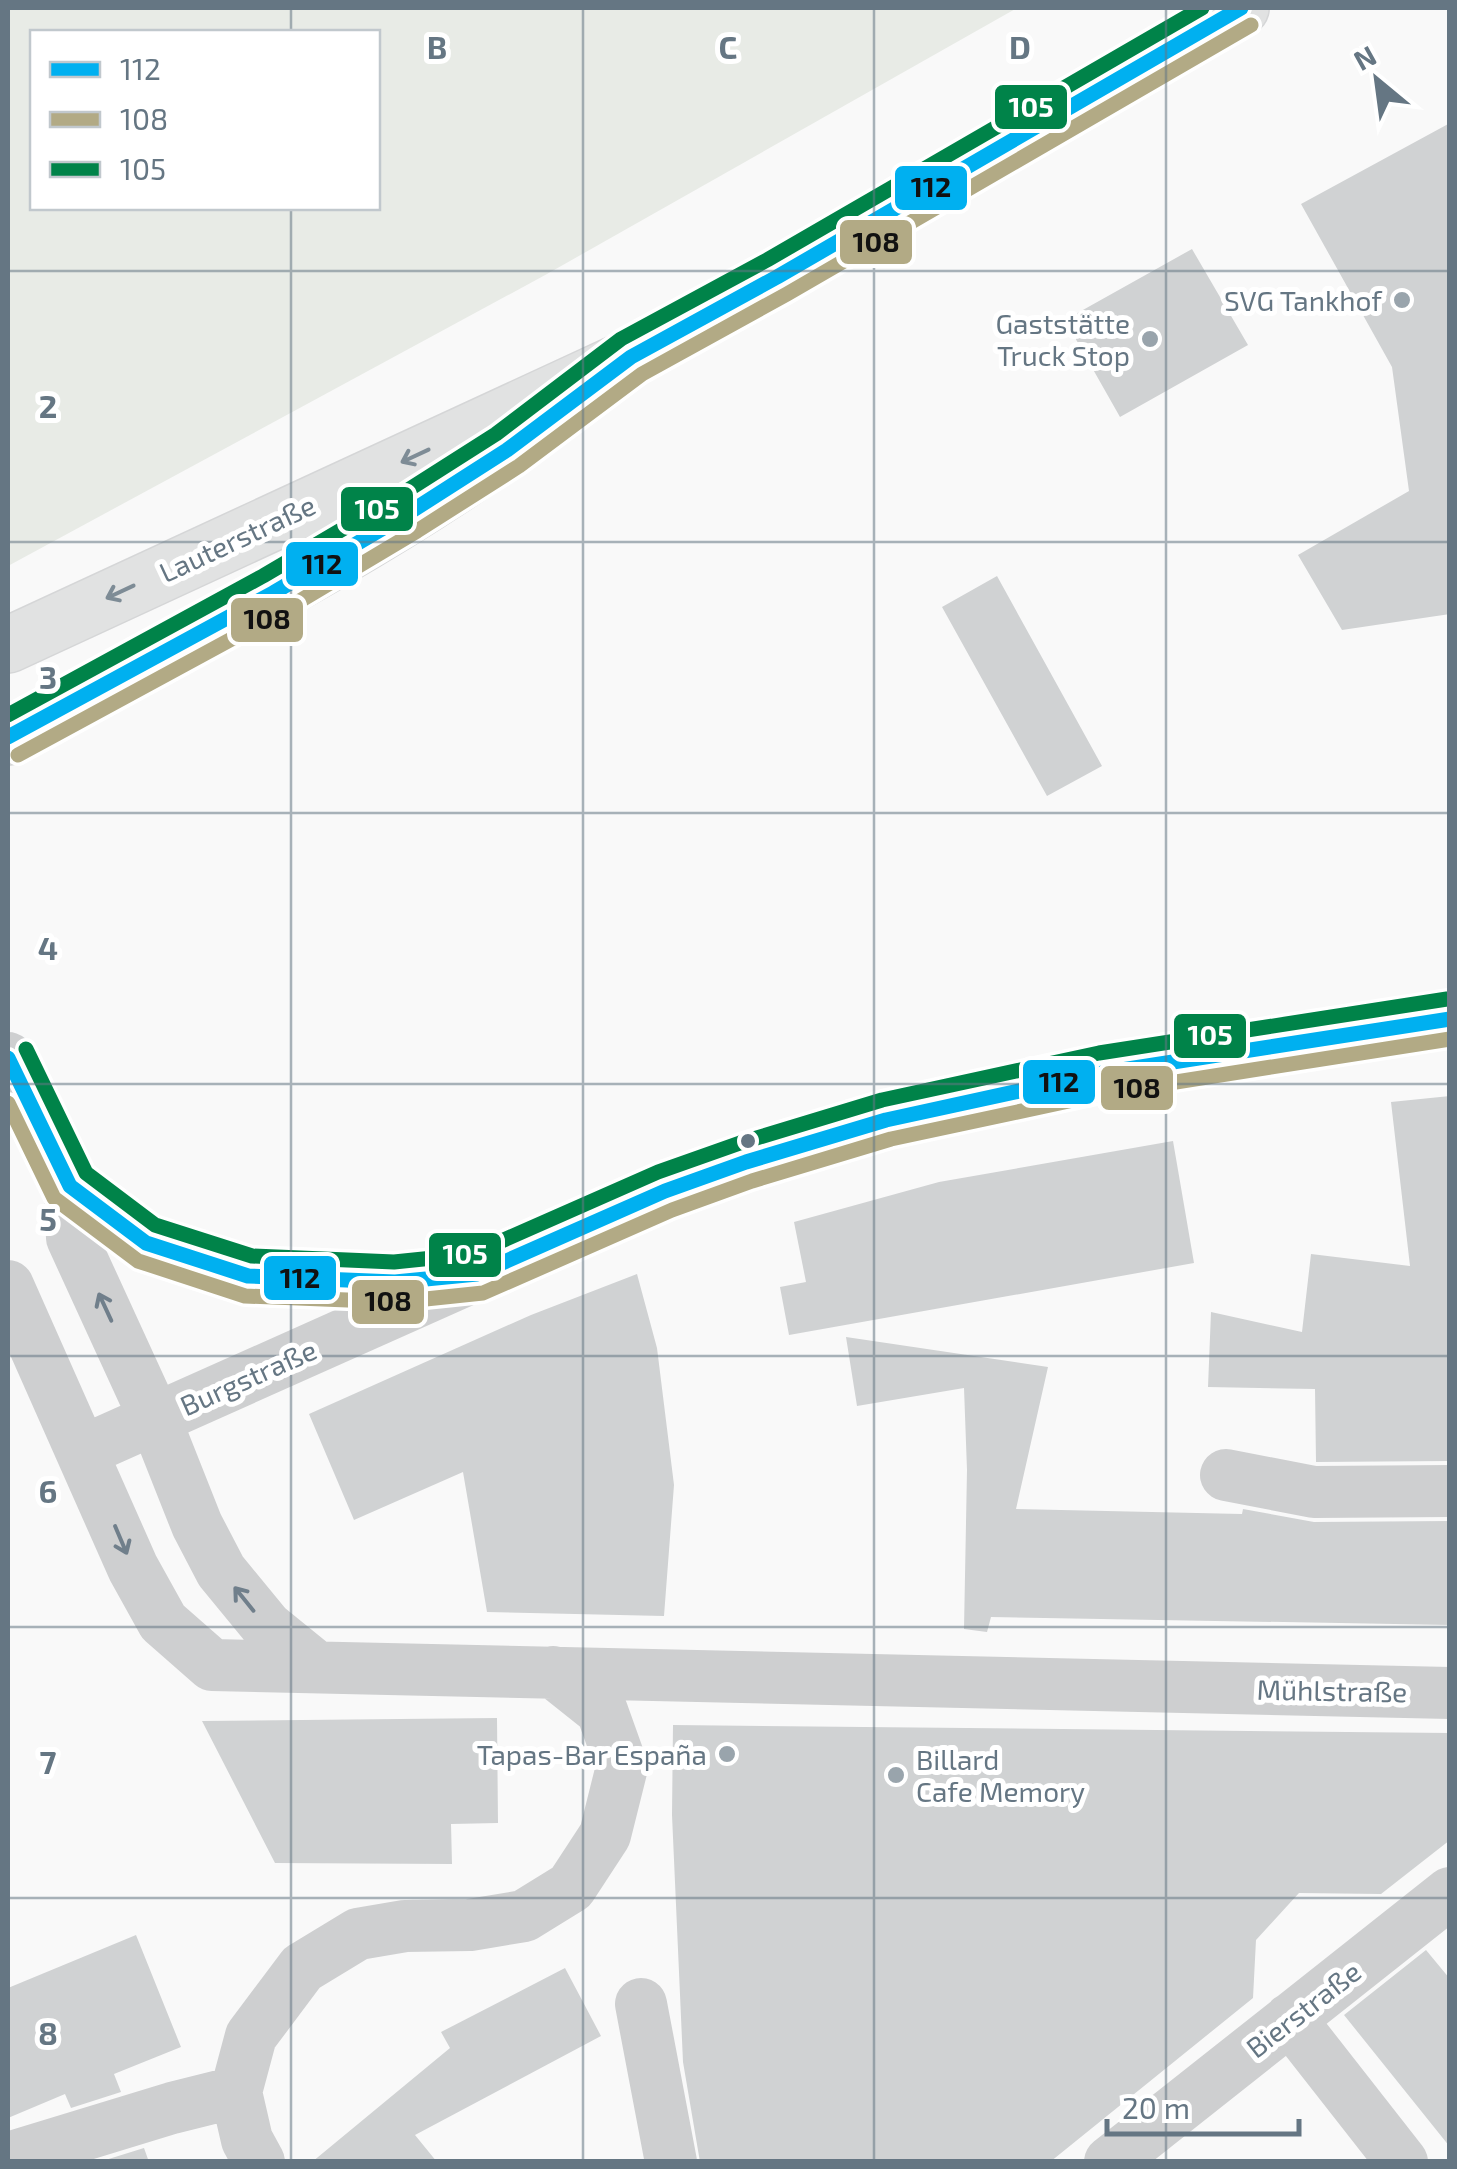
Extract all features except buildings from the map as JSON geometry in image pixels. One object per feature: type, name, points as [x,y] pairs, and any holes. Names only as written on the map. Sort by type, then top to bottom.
[{"type":"main road","name":"Lauterstraße","points":[[8,645],[631,357],[777,277],[1240,8]]},
{"type":"main road","name":"Lauterstraße","points":[[8,737],[273,594],[407,514],[507,450],[631,357]]},
{"type":"street","name":"Burgstraße","points":[[83,1451],[666,1191],[746,1162],[886,1120],[1102,1072],[1450,1019]]},
{"type":"street","points":[[8,1058],[70,1186],[72,1238],[155,1419],[197,1525],[221,1570],[267,1627],[314,1666]]},
{"type":"street","points":[[70,1186],[146,1244],[248,1276],[395,1282],[477,1274]]},
{"type":"street","name":"Mühlstraße","points":[[8,1286],[133,1568],[164,1622],[212,1665],[1450,1693]]},
{"type":"street","points":[[1226,1475],[1314,1492],[1450,1491]]},
{"type":"street","points":[[259,2162],[247,2140],[236,2092],[251,2036],[302,1968],[358,1934],[404,1926],[470,1926],[524,1916],[571,1886],[605,1835],[622,1767],[602,1710],[552,1672]]},
{"type":"street","name":"Bierstraße","points":[[1142,2152],[1290,2019],[1450,1893]]},
{"type":"street","points":[[641,2004],[671,2162]]},
{"type":"street","points":[[1290,2019],[1402,2162]]},
{"type":"street","points":[[8,2158],[236,2092]]},
{"type":"shaded area","points":[[8,8],[1017,8],[547,274],[8,566]]},
{"type":"transit line","name":"105","points":[[8,715],[263,576],[397,497],[496,434],[621,339],[767,260],[1202,8]]},
{"type":"transit line","name":"112","points":[[8,737],[273,593],[407,514],[507,450],[631,357],[777,277],[1241,8]]},
{"type":"transit line","name":"108","points":[[18,755],[283,611],[519,466],[642,374],[1251,25]]},
{"type":"transit line","name":"105","points":[[26,1049],[86,1173],[155,1225],[252,1256],[394,1262],[472,1254],[658,1172],[882,1100],[1099,1053],[1447,999]]},
{"type":"transit line","name":"112","points":[[8,1058],[70,1186],[146,1243],[248,1276],[395,1282],[477,1274],[665,1191],[886,1120],[1102,1073],[1450,1019]]},
{"type":"transit line","name":"108","points":[[8,1103],[54,1198],[138,1261],[245,1296],[397,1302],[483,1293],[672,1210],[891,1139],[1106,1093],[1450,1039]]},
{"type":"place","name":"SVG Tankhof","points":[[1402,300]]},
{"type":"place","name":"Gaststätte Truck Stop","points":[[1150,339]]},
{"type":"place","name":"Tapas-Bar España","points":[[727,1754]]},
{"type":"place","name":"Billard Cafe Memory","points":[[896,1775]]}]
